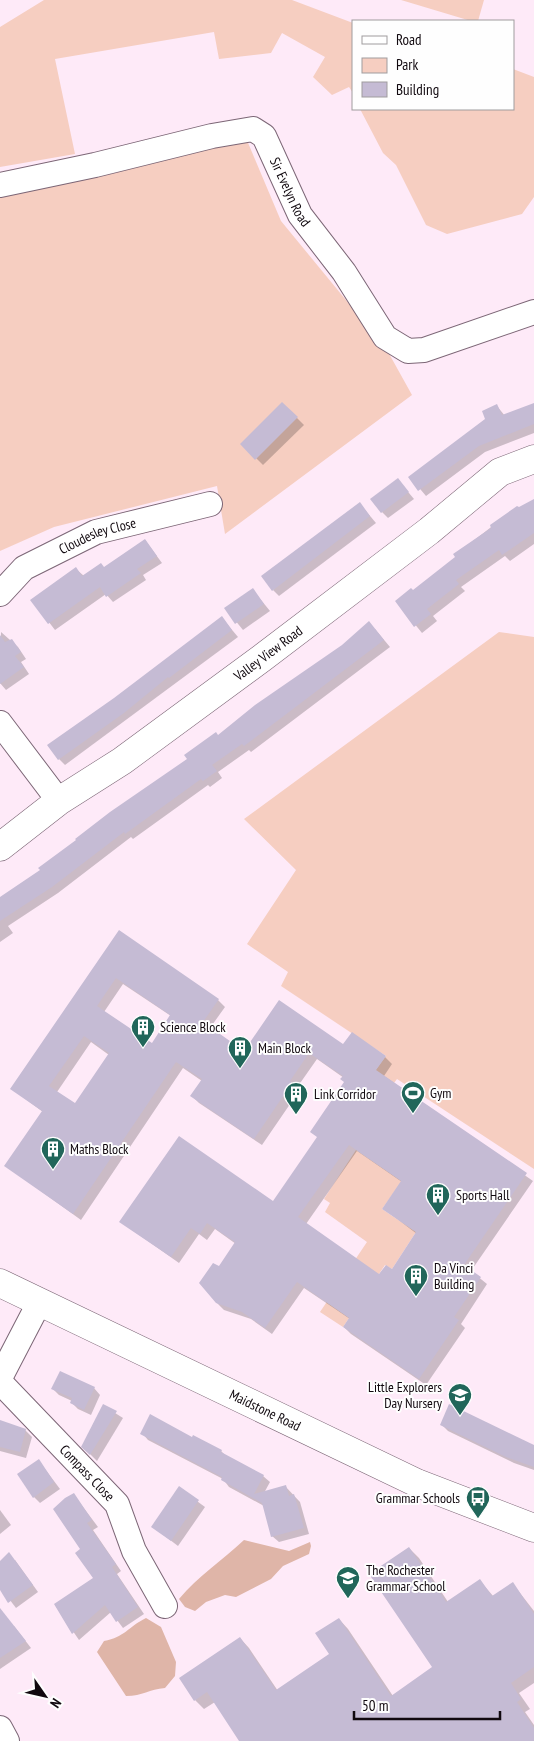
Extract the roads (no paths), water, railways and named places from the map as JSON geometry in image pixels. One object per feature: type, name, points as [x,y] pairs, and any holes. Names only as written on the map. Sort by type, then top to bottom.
[{"type":"street","name":"Sir Evelyn Road","points":[[0,184],[95,165],[212,136],[253,129],[264,136],[300,216],[344,272],[382,331],[393,343],[408,351],[424,350],[534,312]]},
{"type":"street","name":"Valley View Road","points":[[0,847],[60,801],[122,761],[262,658],[429,531],[500,472],[534,459]]},
{"type":"street","name":"Cloudesley Close","points":[[0,594],[24,568],[96,532],[210,504]]},
{"type":"street","points":[[0,723],[60,801]]},
{"type":"street","name":"Maidstone Road","points":[[0,1283],[431,1489],[534,1528]]},
{"type":"street","points":[[0,1378],[39,1303]]},
{"type":"street","name":"Compass Close","points":[[0,1382],[117,1504],[134,1551],[165,1606]]},
{"type":"street","points":[[0,1728],[6,1741]]},
{"type":"place","name":"Science Block","points":[[143,1048]]},
{"type":"place","name":"Main Block","points":[[240,1069]]},
{"type":"place","name":"Gym","points":[[413,1114]]},
{"type":"place","name":"Link Corridor","points":[[296,1115]]},
{"type":"place","name":"Maths Block","points":[[53,1170]]},
{"type":"place","name":"Sports Hall","points":[[438,1216]]},
{"type":"place","name":"Da Vinci Building","points":[[416,1297]]},
{"type":"place","name":"Little Explorers Day Nursery","points":[[460,1416]]},
{"type":"place","name":"Grammar Schools","points":[[478,1519]]},
{"type":"place","name":"The Rochester Grammar School","points":[[348,1599]]}]
